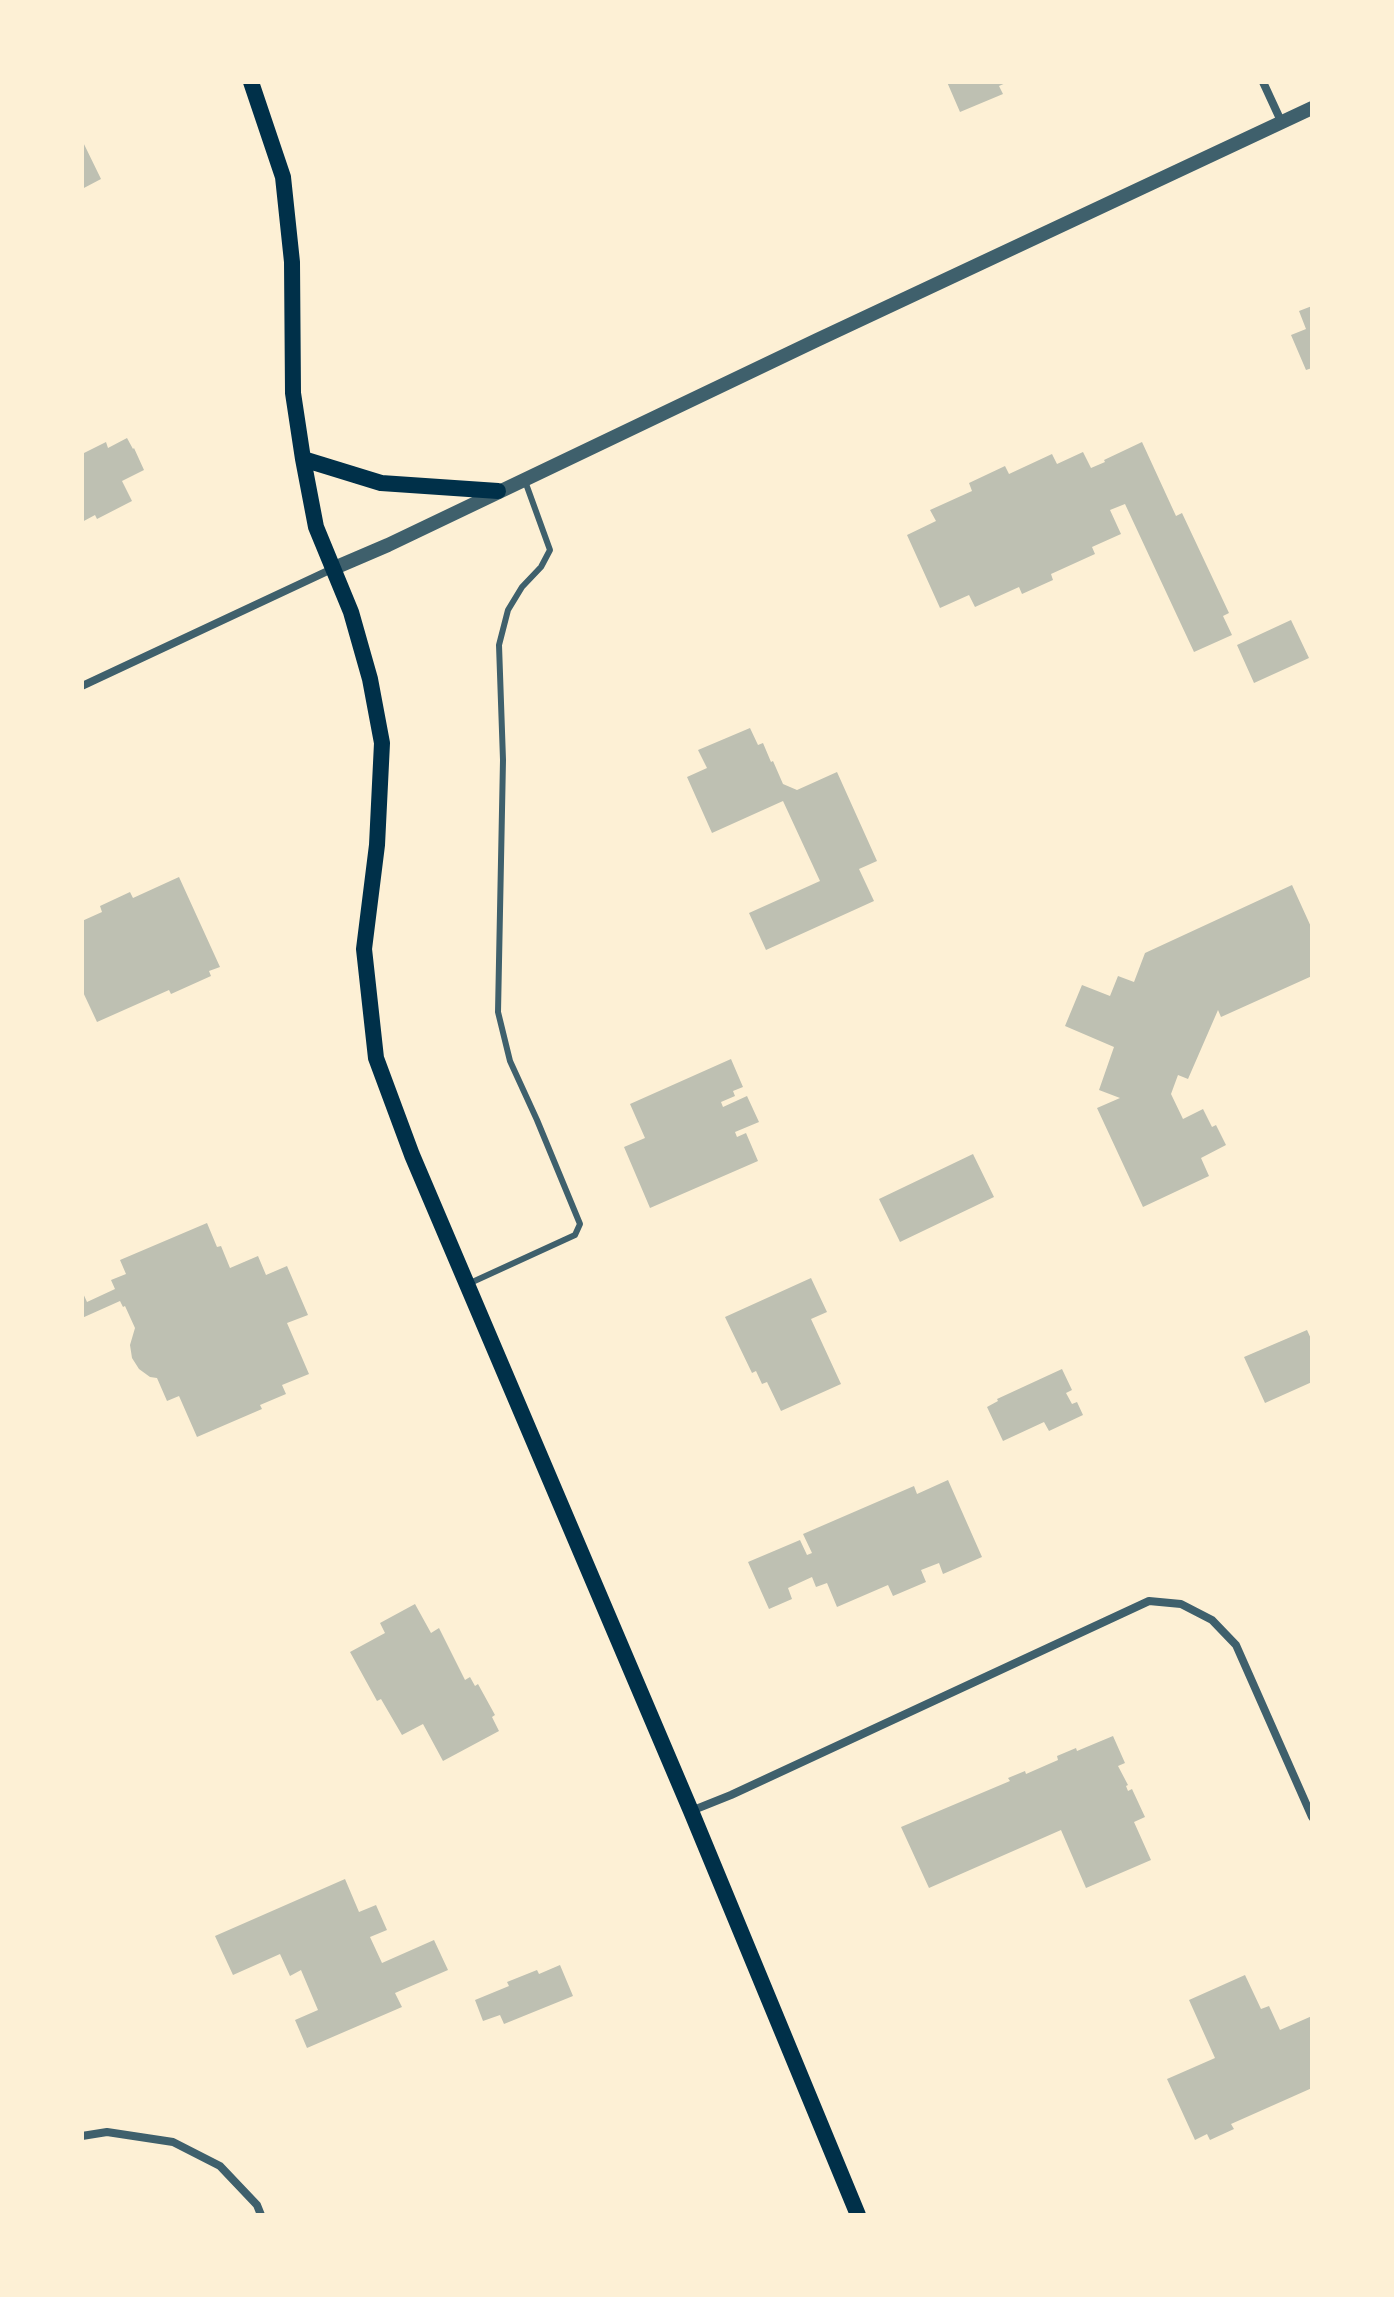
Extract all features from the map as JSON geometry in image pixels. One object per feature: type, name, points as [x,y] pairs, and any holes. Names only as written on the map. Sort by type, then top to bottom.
[{"type":"main road","points":[[251,82],[283,177],[292,262],[293,393],[316,527],[351,612],[370,679],[382,743],[377,845],[364,949],[376,1058],[412,1155],[691,1811],[858,2215]]},
{"type":"main road","points":[[303,459],[381,483],[498,491]]},
{"type":"street","points":[[1263,82],[1281,121]]},
{"type":"street","points":[[82,686],[388,545],[1312,108]]},
{"type":"street","points":[[691,1811],[1149,1601],[1181,1604],[1212,1620],[1236,1645],[1312,1817]]},
{"type":"street","points":[[82,2136],[107,2132],[173,2142],[220,2166],[257,2205],[261,2215]]},
{"type":"lane","points":[[468,1284],[575,1235],[580,1224],[510,1061],[498,1012],[503,760],[499,645],[508,610],[550,550],[524,479]]},
{"type":"building","points":[[947,82],[1008,82],[999,86],[1003,94],[960,112]]},
{"type":"building","points":[[82,140],[101,179],[82,189]]},
{"type":"building","points":[[1312,306],[1312,368],[1306,370],[1291,335],[1306,329],[1299,311]]},
{"type":"building","points":[[127,438],[144,470],[122,481],[132,501],[97,519],[95,515],[82,522],[82,454],[106,442],[108,448]]},
{"type":"building","points":[[1142,442],[1176,516],[1182,513],[1229,613],[1223,616],[1232,635],[1194,652],[1125,504],[1110,510],[1121,534],[1092,547],[1095,554],[1051,574],[1053,580],[1022,594],[1019,587],[975,607],[969,595],[940,608],[907,535],[936,521],[930,510],[972,491],[969,483],[1005,466],[1009,474],[1052,454],[1057,464],[1083,452],[1091,468]]},
{"type":"building","points":[[1291,620],[1309,658],[1254,683],[1237,645]]},
{"type":"building","points":[[750,728],[758,745],[763,743],[783,784],[797,790],[837,772],[877,861],[859,869],[874,901],[766,950],[749,913],[820,881],[783,801],[712,833],[687,777],[707,768],[698,750]]},
{"type":"building","points":[[179,877],[220,967],[209,971],[211,976],[171,994],[169,990],[97,1022],[82,990],[82,921],[102,912],[100,906],[130,892],[133,898]]},
{"type":"building","points":[[1292,885],[1312,929],[1312,976],[1221,1017],[1218,1010],[1188,1079],[1178,1075],[1171,1094],[1183,1119],[1203,1109],[1226,1145],[1201,1158],[1209,1176],[1143,1207],[1097,1108],[1120,1098],[1099,1090],[1114,1047],[1065,1026],[1082,985],[1110,996],[1118,976],[1134,982],[1145,953]]},
{"type":"building","points":[[731,1059],[743,1087],[733,1091],[735,1096],[721,1102],[723,1107],[747,1096],[759,1122],[735,1132],[737,1137],[746,1133],[758,1161],[650,1208],[624,1147],[645,1138],[630,1104]]},
{"type":"building","points":[[973,1154],[994,1197],[900,1242],[879,1199]]},
{"type":"building","points":[[207,1223],[230,1268],[258,1256],[266,1275],[287,1266],[308,1315],[287,1323],[309,1374],[282,1385],[286,1394],[260,1405],[262,1409],[197,1437],[179,1396],[167,1401],[157,1378],[139,1369],[132,1358],[130,1345],[135,1328],[125,1306],[120,1301],[82,1318],[82,1291],[87,1302],[115,1289],[111,1280],[126,1274],[120,1260]]},
{"type":"building","points":[[811,1278],[827,1312],[811,1319],[841,1384],[781,1411],[767,1382],[762,1384],[756,1371],[752,1373],[725,1317]]},
{"type":"building","points":[[1307,1330],[1312,1341],[1312,1382],[1265,1403],[1244,1357]]},
{"type":"building","points":[[1062,1369],[1072,1390],[1066,1393],[1072,1404],[1077,1402],[1083,1415],[1049,1431],[1044,1422],[1003,1441],[987,1407],[997,1399]]},
{"type":"building","points":[[948,1480],[982,1557],[943,1574],[939,1563],[921,1570],[926,1582],[893,1596],[888,1585],[837,1607],[827,1583],[816,1587],[812,1577],[788,1588],[792,1599],[769,1609],[748,1562],[800,1540],[807,1555],[812,1553],[803,1534],[914,1486],[917,1494]]},
{"type":"building","points":[[415,1604],[431,1633],[439,1628],[465,1680],[470,1677],[475,1686],[478,1684],[495,1715],[492,1717],[499,1731],[443,1761],[423,1724],[402,1735],[381,1699],[377,1701],[350,1652],[385,1633],[380,1623]]},
{"type":"building","points":[[1113,1736],[1125,1763],[1118,1766],[1128,1791],[1132,1789],[1145,1817],[1134,1822],[1151,1860],[1086,1888],[1061,1830],[929,1888],[901,1827],[1010,1781],[1008,1778],[1058,1760],[1057,1756]]},
{"type":"building","points":[[345,1879],[359,1912],[376,1905],[387,1930],[370,1937],[382,1963],[434,1940],[448,1970],[395,1993],[402,2007],[307,2048],[295,2020],[318,2010],[301,1970],[290,1976],[280,1954],[233,1975],[215,1936]]},
{"type":"building","points":[[560,1965],[573,1996],[504,2024],[500,2015],[483,2021],[475,2000],[509,1986],[507,1982]]},
{"type":"building","points":[[1245,1975],[1261,2009],[1269,2006],[1280,2030],[1312,2016],[1312,2088],[1231,2124],[1234,2129],[1210,2140],[1207,2134],[1195,2140],[1167,2079],[1215,2058],[1189,2000]]}]
